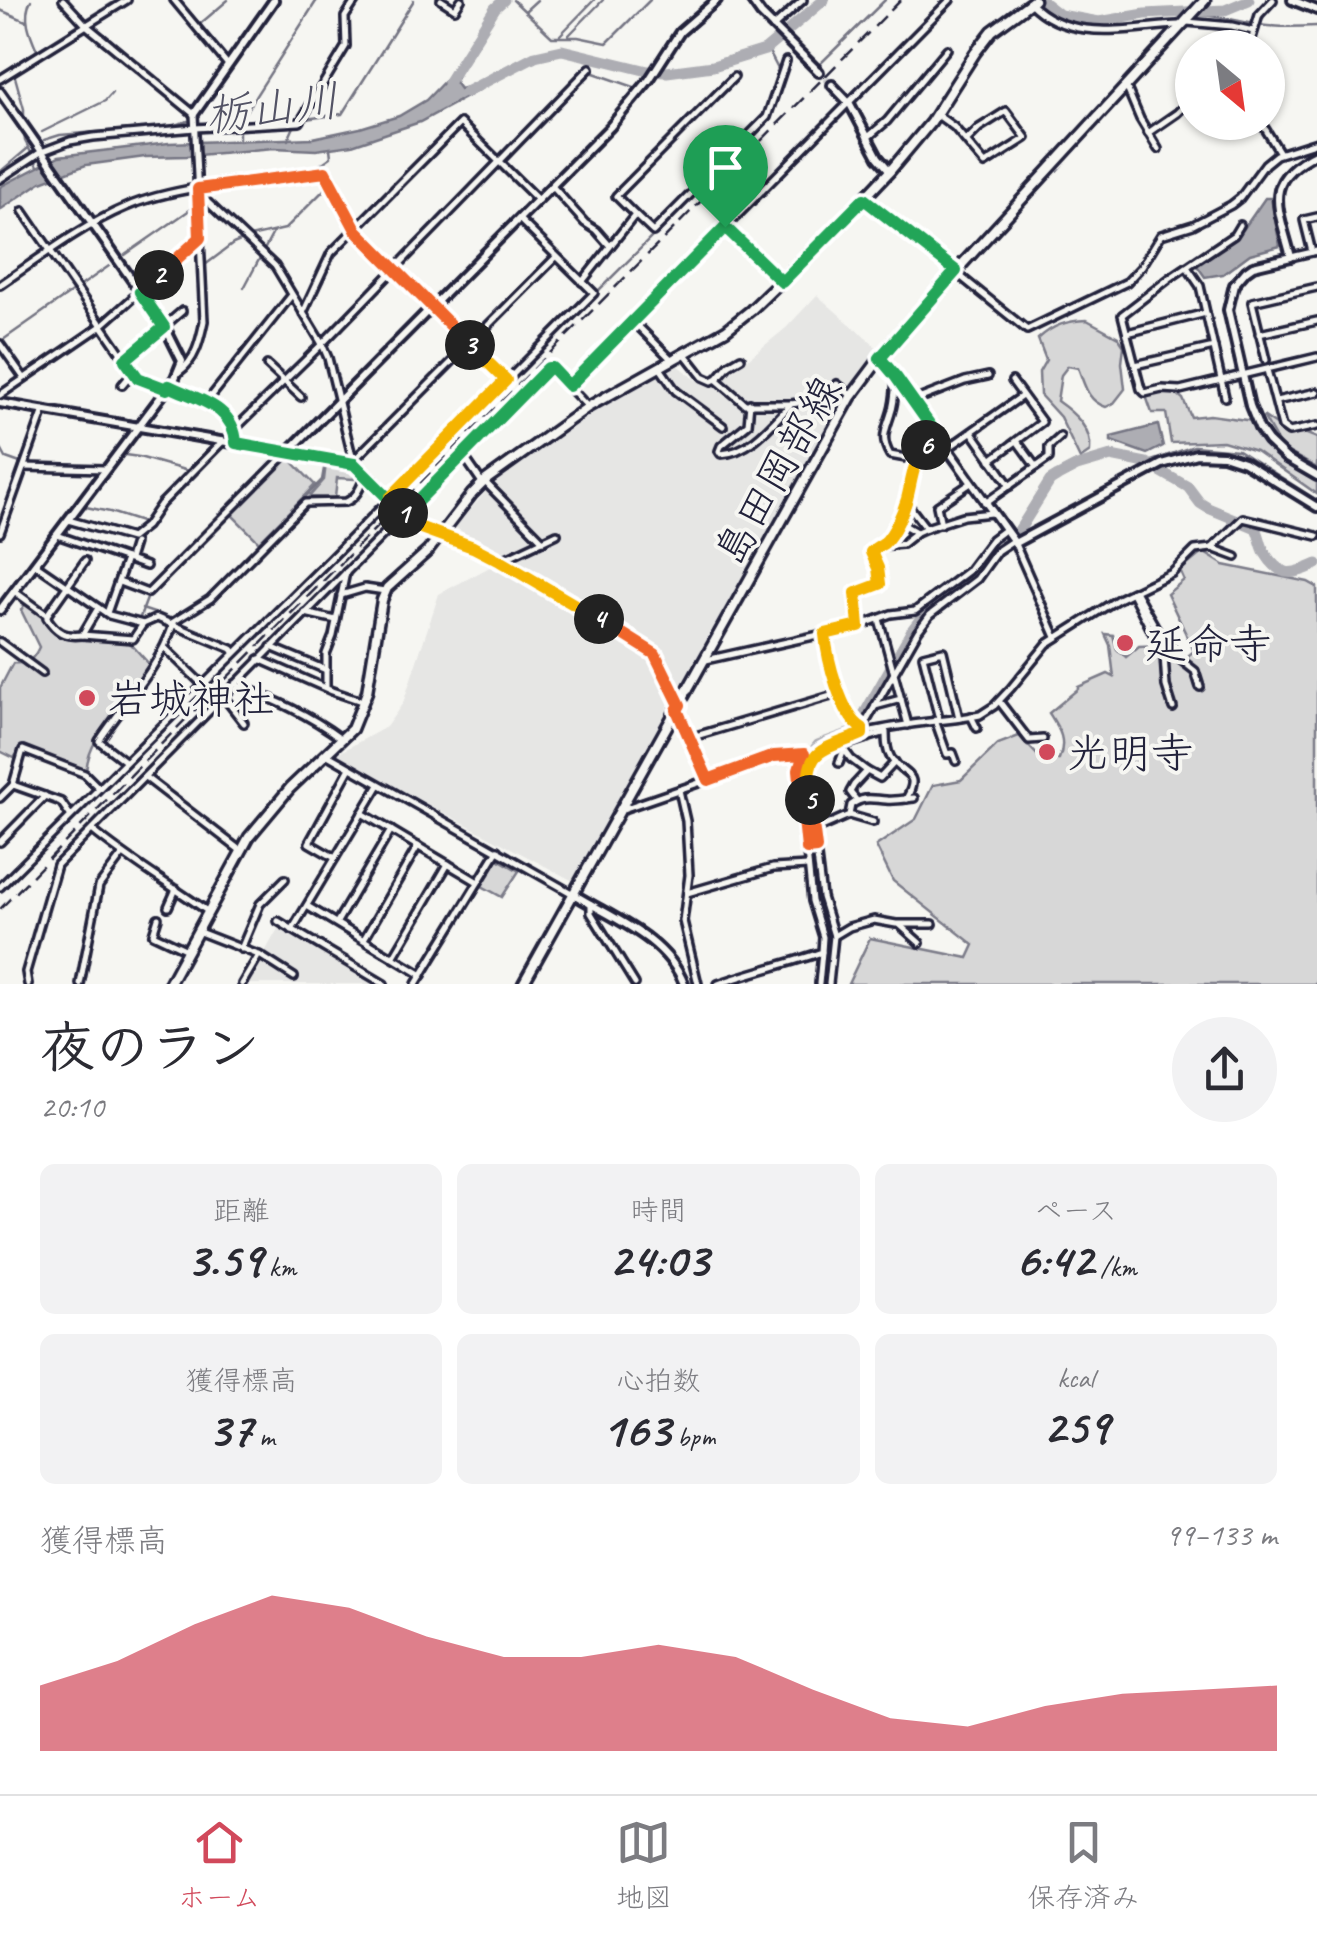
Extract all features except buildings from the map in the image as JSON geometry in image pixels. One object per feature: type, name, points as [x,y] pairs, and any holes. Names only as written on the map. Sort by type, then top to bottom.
[{"type":"main road","name":"島田岡部線","points":[[523,984],[852,396],[956,271],[1205,0]]},
{"type":"main road","points":[[168,984],[249,837],[290,788],[352,728],[371,678],[382,600],[390,584],[428,551],[484,483],[588,407],[726,330],[782,282],[890,170],[936,114],[992,31],[1032,1]]},
{"type":"street","points":[[63,0],[86,25],[194,114]]},
{"type":"street","points":[[0,79],[127,0]]},
{"type":"street","points":[[174,0],[228,65]]},
{"type":"street","points":[[1,606],[190,364],[204,320],[194,114],[274,0]]},
{"type":"street","points":[[0,179],[37,155],[93,137],[300,122],[346,46],[345,17],[356,0]]},
{"type":"street","points":[[441,0],[455,9],[461,0]]},
{"type":"street","points":[[118,582],[148,592],[610,127],[649,80],[680,32],[717,0]]},
{"type":"street","points":[[751,0],[820,72]]},
{"type":"street","points":[[774,28],[804,0]]},
{"type":"street","points":[[569,386],[950,0]]},
{"type":"street","points":[[1032,1],[1038,11],[1058,22],[1089,31],[1184,23],[1253,30],[1259,14],[1273,0]]},
{"type":"street","points":[[1292,0],[1317,10]]},
{"type":"street","points":[[867,138],[948,49]]},
{"type":"street","points":[[734,76],[616,196],[653,232],[767,117],[786,61]]},
{"type":"street","points":[[235,429],[398,271],[590,68]]},
{"type":"street","points":[[832,85],[850,104],[878,157],[890,170]]},
{"type":"street","points":[[1126,86],[1158,150]]},
{"type":"street","points":[[0,92],[29,134],[37,155],[66,186],[164,327],[182,360],[180,372]]},
{"type":"street","points":[[936,114],[954,127],[966,141],[986,164],[1026,138],[1006,111],[966,141]]},
{"type":"street","points":[[1148,133],[1175,114]]},
{"type":"street","points":[[453,116],[538,200]]},
{"type":"street","points":[[303,313],[329,256],[460,123]]},
{"type":"street","points":[[1272,140],[1280,153]]},
{"type":"street","points":[[864,199],[1027,330],[1128,282],[1161,235],[1193,225],[1231,205],[1265,164],[1280,153],[1317,142]]},
{"type":"street","points":[[1291,256],[1280,211],[1279,188],[1291,168],[1317,153]]},
{"type":"street","points":[[0,285],[48,250],[138,202],[325,172],[356,230],[506,380]]},
{"type":"street","points":[[552,186],[610,246]]},
{"type":"street","points":[[199,192],[275,266],[323,346],[354,462],[421,528],[500,561],[655,654],[708,780]]},
{"type":"street","points":[[23,211],[138,378],[223,412],[235,429],[236,443]]},
{"type":"street","points":[[582,282],[635,215]]},
{"type":"street","points":[[1317,216],[1304,220],[1315,251],[1254,266],[1238,278],[1230,294],[1229,316],[1252,414],[1263,435],[1286,458],[1317,476]]},
{"type":"street","points":[[0,886],[594,293],[519,219]]},
{"type":"street","points":[[1240,225],[1234,235],[1122,315],[1140,389],[1144,393],[1180,390],[1317,357]]},
{"type":"street","points":[[725,227],[782,282]]},
{"type":"street","points":[[0,394],[101,326],[200,238]]},
{"type":"street","points":[[354,462],[556,257]]},
{"type":"street","points":[[1187,266],[1200,286],[1225,397]]},
{"type":"street","points":[[1266,360],[1252,302],[1317,287]]},
{"type":"street","points":[[206,403],[292,295]]},
{"type":"street","points":[[125,360],[182,310]]},
{"type":"street","points":[[1126,333],[1206,314]]},
{"type":"street","points":[[632,321],[673,361]]},
{"type":"street","points":[[1260,334],[1317,321]]},
{"type":"street","points":[[0,344],[24,378]]},
{"type":"street","points":[[1134,365],[1214,347]]},
{"type":"street","points":[[685,354],[703,377],[716,380],[745,404],[818,400],[837,384],[852,396]]},
{"type":"street","points":[[716,380],[741,358]]},
{"type":"street","points":[[880,358],[1010,537],[1056,637]]},
{"type":"street","points":[[268,365],[301,397]]},
{"type":"street","points":[[28,984],[26,972],[57,865],[548,368],[588,407]]},
{"type":"street","points":[[660,368],[676,391],[724,426]]},
{"type":"street","points":[[1267,369],[1282,427],[1290,432],[1317,426]]},
{"type":"street","points":[[122,385],[134,372]]},
{"type":"street","points":[[913,401],[988,376]]},
{"type":"street","points":[[896,377],[884,445],[890,455],[916,462]]},
{"type":"street","points":[[992,460],[1042,422],[1012,380]]},
{"type":"street","points":[[1275,402],[1317,392]]},
{"type":"street","points":[[947,450],[1023,396]]},
{"type":"street","points":[[0,402],[354,462]]},
{"type":"street","points":[[750,404],[748,424],[720,446],[721,454],[744,448],[791,404]]},
{"type":"street","points":[[0,534],[44,410]]},
{"type":"street","points":[[972,432],[1010,486]]},
{"type":"street","points":[[859,626],[856,593],[880,584],[871,552],[887,540],[906,502],[920,452],[937,435]]},
{"type":"street","points":[[985,503],[1049,458],[1049,447],[1060,437]]},
{"type":"street","points":[[1017,440],[1036,467]]},
{"type":"street","points":[[68,520],[131,538],[223,441]]},
{"type":"street","points":[[704,660],[859,626],[923,606],[968,571],[992,539],[1010,537],[1162,464],[1196,454],[1233,458],[1317,506]]},
{"type":"street","points":[[463,455],[484,483],[543,541]]},
{"type":"street","points":[[23,467],[106,468]]},
{"type":"street","points":[[125,761],[98,741],[165,648],[171,625],[210,599],[305,504],[346,502],[352,499],[366,474]]},
{"type":"street","points":[[940,524],[937,506],[971,484]]},
{"type":"street","points":[[906,502],[926,528]]},
{"type":"street","points":[[876,547],[902,544],[917,532],[963,516],[992,513]]},
{"type":"street","points":[[1212,548],[1246,518],[1317,536]]},
{"type":"street","points":[[897,521],[917,532]]},
{"type":"street","points":[[57,534],[146,566]]},
{"type":"street","points":[[500,561],[557,534]]},
{"type":"street","points":[[839,763],[842,746],[862,731],[930,615],[977,579],[1010,537]]},
{"type":"street","points":[[106,613],[134,543]]},
{"type":"street","points":[[825,634],[827,654],[841,694],[854,724],[862,731],[980,715],[998,701],[1047,644],[1118,598],[1172,573],[1196,550],[1212,548],[1236,557]]},
{"type":"street","points":[[47,615],[85,561]]},
{"type":"street","points":[[35,564],[106,613],[142,624]]},
{"type":"street","points":[[326,686],[326,654],[346,570]]},
{"type":"street","points":[[341,594],[365,588],[385,591]]},
{"type":"street","points":[[14,591],[47,615],[50,624],[65,635],[133,639],[142,624],[156,618],[234,652]]},
{"type":"street","points":[[1133,592],[1156,628],[1195,671],[1200,687]]},
{"type":"street","points":[[1133,592],[1164,655],[1166,686],[1173,708]]},
{"type":"street","points":[[82,634],[98,608]]},
{"type":"street","points":[[304,613],[336,620]]},
{"type":"street","points":[[880,619],[904,725]]},
{"type":"street","points":[[0,642],[42,674]]},
{"type":"street","points":[[271,647],[326,670]]},
{"type":"street","points":[[165,648],[202,684]]},
{"type":"street","points":[[956,761],[953,752],[946,754],[924,656],[943,651],[958,718]]},
{"type":"street","points":[[259,659],[364,702]]},
{"type":"street","points":[[234,684],[289,705],[342,739]]},
{"type":"street","points":[[689,738],[841,694]]},
{"type":"street","points":[[223,696],[244,723]]},
{"type":"street","points":[[875,706],[901,699]]},
{"type":"street","points":[[998,701],[1029,740],[1042,739]]},
{"type":"street","points":[[971,716],[977,728]]},
{"type":"street","points":[[804,754],[799,770],[808,866],[812,901],[823,937],[819,982],[829,982],[833,935],[822,897],[816,848],[808,776],[812,759],[820,752],[904,725]]},
{"type":"street","points":[[849,815],[851,805],[857,801],[910,799],[913,780],[894,762],[887,749],[886,732]]},
{"type":"street","points":[[842,746],[850,759],[880,778],[894,762]]},
{"type":"street","points":[[1,795],[13,785],[23,750],[85,774],[98,787]]},
{"type":"street","points":[[326,754],[498,850],[660,948],[684,984]]},
{"type":"street","points":[[620,810],[774,756],[804,754],[812,759]]},
{"type":"street","points":[[335,858],[309,843],[350,768]]},
{"type":"street","points":[[857,801],[850,792],[867,771]]},
{"type":"street","points":[[145,777],[240,851]]},
{"type":"street","points":[[292,930],[379,784]]},
{"type":"street","points":[[13,785],[61,802],[70,815]]},
{"type":"street","points":[[679,790],[686,821],[689,875],[683,921],[698,984]]},
{"type":"street","points":[[0,842],[44,796]]},
{"type":"street","points":[[362,813],[478,882]]},
{"type":"street","points":[[814,830],[849,815],[873,822]]},
{"type":"street","points":[[92,830],[207,911]]},
{"type":"street","points":[[336,923],[391,830]]},
{"type":"street","points":[[364,940],[418,846]]},
{"type":"street","points":[[807,849],[816,848]]},
{"type":"street","points":[[416,984],[498,850]]},
{"type":"street","points":[[80,984],[100,886],[123,854]]},
{"type":"street","points":[[393,958],[448,864]]},
{"type":"street","points":[[687,893],[773,868],[808,866]]},
{"type":"street","points":[[0,874],[7,879]]},
{"type":"street","points":[[241,948],[260,904],[284,880]]},
{"type":"street","points":[[168,907],[176,889]]},
{"type":"street","points":[[590,904],[591,913],[635,984]]},
{"type":"street","points":[[307,906],[422,975]]},
{"type":"street","points":[[158,918],[153,934],[186,950]]},
{"type":"street","points":[[278,922],[384,984]]},
{"type":"street","points":[[823,937],[864,922],[933,924]]},
{"type":"street","points":[[898,924],[920,943]]},
{"type":"street","points":[[196,931],[259,956],[294,977]]},
{"type":"street","points":[[718,984],[822,952]]},
{"type":"street","points":[[242,984],[259,956]]},
{"type":"shaded area","points":[[454,71],[460,89],[475,85],[479,90],[420,122],[352,145],[145,157],[86,165],[41,182],[0,210],[0,187],[59,156],[169,143],[313,138],[360,128],[399,116],[426,100]]},
{"type":"shaded area","points":[[1265,198],[1271,198],[1280,246],[1250,254],[1223,274],[1205,277],[1196,264],[1240,234]]},
{"type":"shaded area","points":[[817,295],[883,353],[858,377],[838,410],[577,883],[335,755],[386,727],[403,703],[439,594],[503,560],[455,527],[490,487],[582,417],[677,365],[696,380],[716,385],[786,328]]},
{"type":"shaded area","points":[[1087,320],[1118,337],[1124,346],[1125,389],[1106,407],[1091,397],[1078,368],[1068,366],[1061,375],[1057,401],[1076,416],[1090,444],[1090,452],[1080,459],[1060,417],[1040,395],[1039,372],[1046,360],[1038,339],[1060,325]]},
{"type":"shaded area","points":[[1145,393],[1176,393],[1191,417],[1210,415],[1253,421],[1280,454],[1317,476],[1317,494],[1256,451],[1223,441],[1171,443],[1166,413],[1152,413]]},
{"type":"shaded area","points":[[1263,416],[1291,435],[1302,432],[1317,438],[1317,468],[1281,448]]},
{"type":"shaded area","points":[[1158,425],[1163,446],[1147,454],[1111,441],[1111,437]]},
{"type":"shaded area","points":[[289,458],[315,485],[259,542],[232,515]]},
{"type":"shaded area","points":[[326,463],[354,469],[354,479],[337,478],[335,498],[309,497],[324,480]]},
{"type":"shaded area","points":[[1203,552],[1224,565],[1317,587],[1317,984],[848,984],[870,938],[968,958],[974,945],[893,881],[876,846],[916,819],[933,785],[961,780],[998,744],[1019,736],[1045,763],[1059,759],[1062,740],[1049,713],[1078,687],[1108,674],[1114,677],[1105,634],[1113,635],[1117,649],[1126,657],[1139,646],[1163,645],[1179,663],[1194,651],[1167,594],[1184,580],[1180,571]]},
{"type":"shaded area","points":[[26,602],[59,635],[130,643],[149,664],[135,690],[97,738],[86,771],[22,747],[14,758],[0,751],[0,688],[13,663],[29,661],[39,647],[21,610]]},
{"type":"shaded area","points":[[498,859],[519,871],[502,897],[482,886]]},
{"type":"shaded area","points":[[279,927],[372,984],[247,984]]},
{"type":"waterway","points":[[31,0],[27,19],[37,50]]},
{"type":"waterway","points":[[24,124],[24,109],[12,66],[117,0]]},
{"type":"waterway","points":[[179,0],[200,24],[228,0]]},
{"type":"waterway","points":[[239,141],[239,122],[317,0]]},
{"type":"waterway","points":[[326,82],[349,47],[349,17],[360,0]]},
{"type":"waterway","points":[[305,119],[342,114],[414,0]]},
{"type":"waterway","points":[[446,0],[455,6]]},
{"type":"waterway","points":[[460,9],[466,0]]},
{"type":"waterway","name":"栃山川","points":[[448,83],[504,0]]},
{"type":"waterway","points":[[513,0],[552,37],[607,43],[650,0]]},
{"type":"waterway","points":[[525,11],[537,0]]},
{"type":"waterway","points":[[560,35],[594,0]]},
{"type":"waterway","points":[[569,35],[603,0]]},
{"type":"waterway","points":[[466,92],[535,56],[562,50],[648,71],[713,66],[765,50],[824,0]]},
{"type":"waterway","points":[[820,64],[885,0]]},
{"type":"waterway","points":[[1041,0],[1060,15],[1099,22],[1145,14],[1225,10],[1249,0]]},
{"type":"waterway","points":[[0,10],[26,21]]},
{"type":"waterway","points":[[1195,15],[1267,26],[1317,26]]},
{"type":"waterway","points":[[767,48],[780,73]]},
{"type":"waterway","points":[[288,140],[339,52]]},
{"type":"waterway","points":[[382,286],[591,72],[637,88]]},
{"type":"waterway","points":[[596,293],[770,119],[780,85]]},
{"type":"waterway","points":[[42,132],[105,101],[112,93]]},
{"type":"waterway","points":[[44,140],[188,121]]},
{"type":"waterway","points":[[24,132],[38,166]]},
{"type":"waterway","points":[[257,177],[314,169],[331,157],[330,148]]},
{"type":"waterway","points":[[0,172],[27,149]]},
{"type":"waterway","points":[[205,265],[233,244],[285,229],[327,187]]},
{"type":"waterway","points":[[77,230],[119,207],[165,192]]},
{"type":"waterway","points":[[125,255],[194,207]]},
{"type":"waterway","points":[[244,288],[273,233]]},
{"type":"waterway","points":[[196,360],[206,317],[204,248]]},
{"type":"waterway","points":[[0,289],[48,257]]},
{"type":"waterway","points":[[0,281],[24,265]]},
{"type":"waterway","points":[[79,287],[109,266]]},
{"type":"waterway","points":[[0,342],[73,291]]},
{"type":"waterway","points":[[240,437],[240,429],[281,388]]},
{"type":"waterway","points":[[86,507],[144,523],[216,444]]},
{"type":"waterway","points":[[1146,463],[1194,446],[1238,450],[1317,500]]},
{"type":"waterway","points":[[0,447],[6,458],[20,463],[58,464]]},
{"type":"waterway","points":[[125,455],[188,471]]},
{"type":"waterway","points":[[823,984],[827,934],[818,900],[803,773],[805,762],[818,745],[854,732],[925,613],[978,570],[998,544],[1018,532],[1050,481],[1077,466],[1111,456],[1146,463],[1188,487],[1208,508],[1256,528],[1265,553],[1282,571],[1301,571],[1317,564]]},
{"type":"waterway","points":[[190,608],[206,597],[322,480],[325,463]]},
{"type":"waterway","points":[[139,620],[148,596]]},
{"type":"waterway","points":[[142,609],[154,613]]},
{"type":"waterway","points":[[676,794],[682,815],[685,884],[679,922],[694,984]]},
{"type":"tunnel","points":[[819,72],[832,85]]},
{"type":"railway","points":[[0,909],[901,0]]},
{"type":"place","name":"延命寺","points":[[1125,643]]},
{"type":"place","name":"岩城神社","points":[[87,698]]},
{"type":"place","name":"光明寺","points":[[1047,752]]},
{"type":"route","points":[[725,227],[569,386],[548,368],[404,515],[354,464],[236,443],[235,429],[223,412],[169,386],[167,389],[138,378],[125,360],[164,327],[140,292],[200,238],[198,189],[325,172],[356,230],[506,380],[390,498],[404,515],[421,528],[500,561],[655,654],[680,705],[677,710],[708,780],[774,756],[804,754],[799,770],[807,849],[816,848],[808,768],[820,752],[862,734],[841,694],[827,654],[825,634],[859,626],[856,593],[880,584],[871,552],[887,540],[906,502],[920,452],[937,435],[880,358],[956,271],[864,199],[782,282],[725,227]]}]
